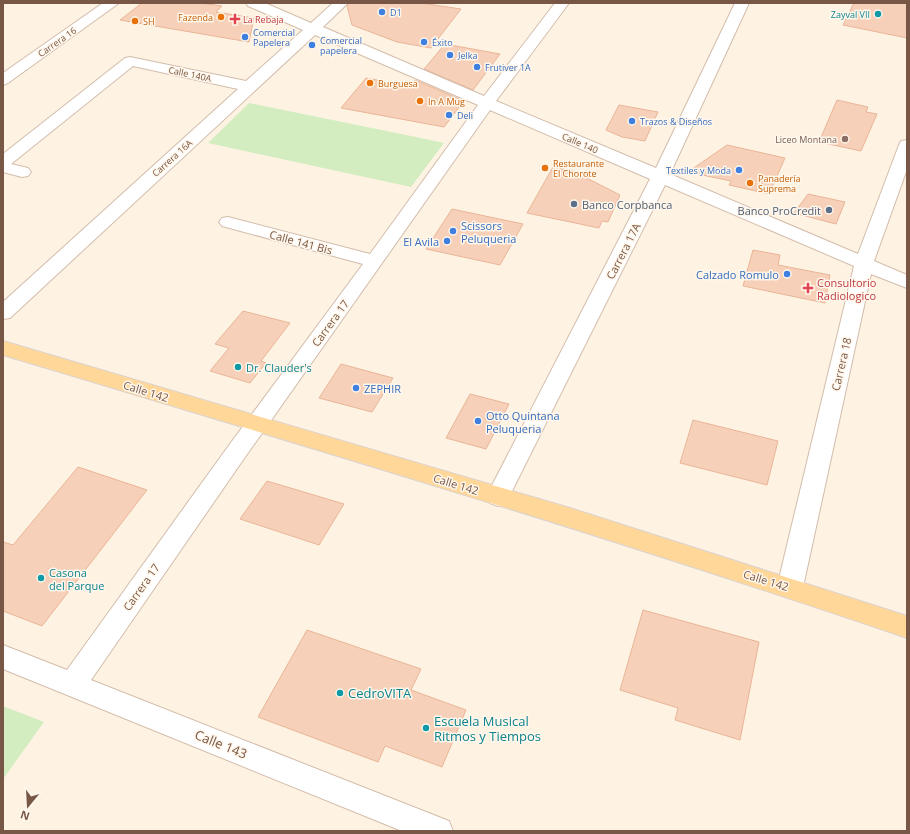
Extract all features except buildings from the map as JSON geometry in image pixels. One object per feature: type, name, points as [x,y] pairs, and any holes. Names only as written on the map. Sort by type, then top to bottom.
[{"type":"main road","name":"Calle 142","points":[[3,348],[498,497],[790,587],[907,627]]},
{"type":"street","name":"Carrera 16","points":[[3,80],[112,3]]},
{"type":"street","name":"Calle 140","points":[[253,3],[907,282]]},
{"type":"street","name":"Carrera 16A","points":[[3,313],[341,3]]},
{"type":"street","name":"Carrera 17","points":[[72,685],[256,424],[375,261],[487,103],[562,3]]},
{"type":"street","name":"Carrera 17A","points":[[498,497],[660,177],[742,3]]},
{"type":"street","name":"Calle 140A","points":[[3,162],[130,61],[251,87]]},
{"type":"street","name":"Carrera 18","points":[[790,587],[864,264],[907,145]]},
{"type":"street","points":[[3,167],[22,172]]},
{"type":"street","name":"Calle 141 Bis","points":[[228,222],[375,261]]},
{"type":"street","name":"Calle 143","points":[[3,657],[438,831]]},
{"type":"green space","points":[[249,103],[444,143],[411,187],[208,143]]},
{"type":"green space","points":[[3,706],[44,722],[3,779]]},
{"type":"place","name":"D1","points":[[382,12]]},
{"type":"place","name":"Zayval VII","points":[[878,14]]},
{"type":"place","name":"Fazenda","points":[[221,17]]},
{"type":"place","name":"La Rebaja","points":[[235,19]]},
{"type":"place","name":"SH","points":[[135,21]]},
{"type":"place","name":"Comercial Papelera","points":[[245,37]]},
{"type":"place","name":"Éxito","points":[[424,42]]},
{"type":"place","name":"Comercial papelera","points":[[312,45]]},
{"type":"place","name":"Jelka","points":[[450,55]]},
{"type":"place","name":"Frutiver 1A","points":[[477,67]]},
{"type":"place","name":"Burguesa","points":[[370,83]]},
{"type":"place","name":"In A Mug","points":[[420,101]]},
{"type":"place","name":"Deli","points":[[449,115]]},
{"type":"place","name":"Trazos & Diseños","points":[[632,121]]},
{"type":"place","name":"Liceo Montana","points":[[845,139]]},
{"type":"place","name":"Restaurante El Chorote","points":[[545,168]]},
{"type":"place","name":"Textiles y Moda","points":[[739,170]]},
{"type":"place","name":"Panadería Suprema","points":[[750,183]]},
{"type":"place","name":"Banco Corpbanca","points":[[574,204]]},
{"type":"place","name":"Banco ProCredit","points":[[829,210]]},
{"type":"place","name":"Scissors Peluqueria","points":[[453,231]]},
{"type":"place","name":"El Avila","points":[[447,241]]},
{"type":"place","name":"Calzado Romulo","points":[[787,274]]},
{"type":"place","name":"Consultorio Radiologico","points":[[808,288]]},
{"type":"place","name":"Dr. Clauder's","points":[[238,367]]},
{"type":"place","name":"ZEPHIR","points":[[356,388]]},
{"type":"place","name":"Otto Quintana Peluqueria","points":[[478,421]]},
{"type":"place","name":"Casona del Parque","points":[[41,578]]},
{"type":"place","name":"CedroVITA","points":[[340,693]]},
{"type":"place","name":"Escuela Musical Ritmos y Tiempos","points":[[426,728]]}]
